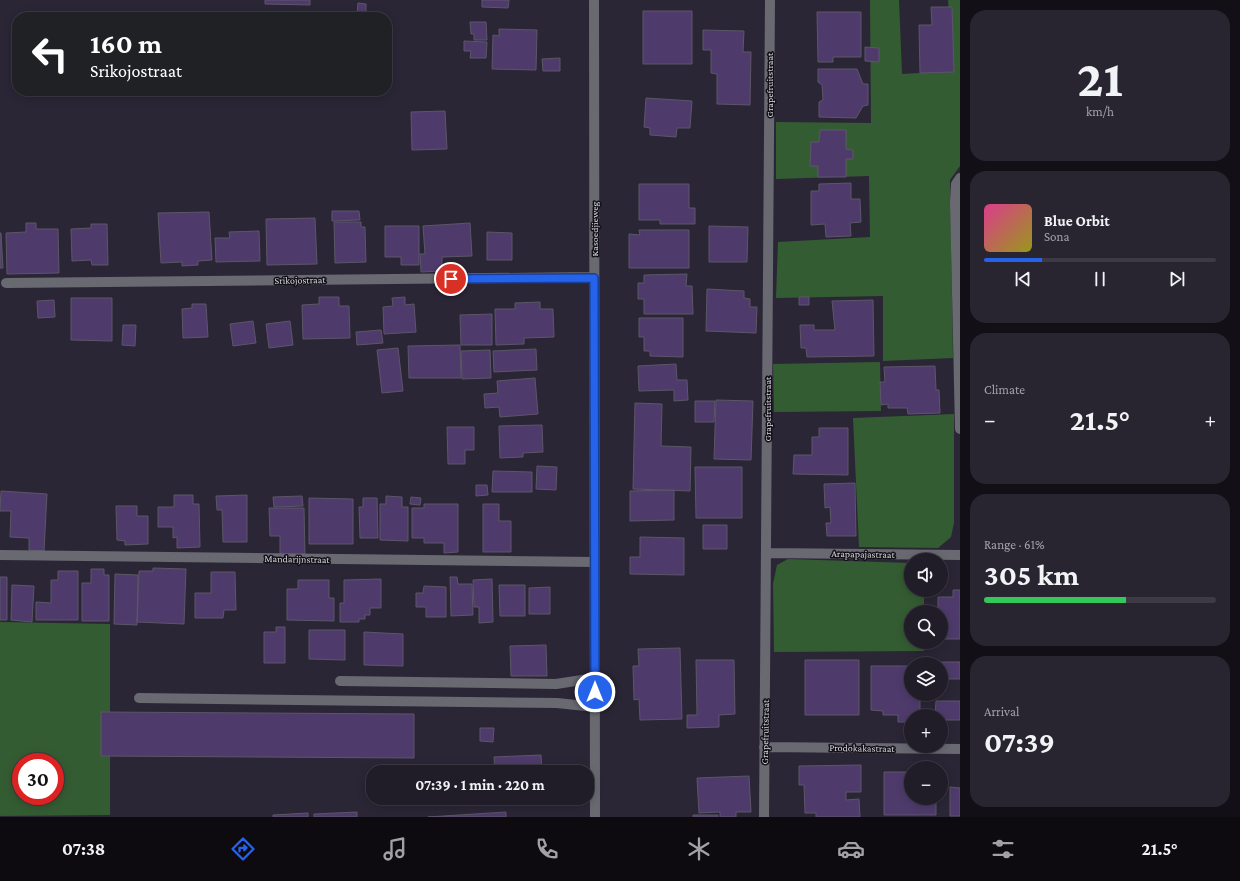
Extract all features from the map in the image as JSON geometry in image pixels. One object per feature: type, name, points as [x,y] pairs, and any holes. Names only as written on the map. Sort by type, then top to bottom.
[{"type":"street","name":"Kasoedjieweg","points":[[594,0],[595,817]]},
{"type":"street","name":"Grapefruitstraat","points":[[764,817],[770,0]]},
{"type":"street","points":[[960,178],[956,184],[955,202],[960,429]]},
{"type":"street","name":"Srikojostraat","points":[[6,283],[594,278]]},
{"type":"street","name":"Arapapajastraat","points":[[767,553],[960,555]]},
{"type":"street","name":"Mandarijnstraat","points":[[0,555],[594,562]]},
{"type":"street","points":[[340,681],[556,684],[595,678]]},
{"type":"street","points":[[139,698],[556,703],[595,707]]},
{"type":"street","name":"Prodokakastraat","points":[[764,746],[960,749]]},
{"type":"green space","points":[[870,0],[899,0],[902,74],[953,71],[948,0],[960,0],[960,166],[950,180],[953,358],[883,361],[883,296],[776,298],[778,242],[870,237],[869,176],[776,179],[776,122],[871,123]]},
{"type":"green space","points":[[880,362],[881,411],[774,412],[773,364]]},
{"type":"green space","points":[[954,414],[954,523],[951,537],[938,548],[859,547],[853,418]]},
{"type":"green space","points":[[788,559],[904,563],[904,597],[924,597],[924,605],[904,605],[904,649],[924,649],[924,651],[774,652],[773,584],[777,565]]},
{"type":"green space","points":[[0,622],[110,624],[110,815],[0,816]]},
{"type":"building","points":[[265,0],[310,0],[310,5],[265,4]]},
{"type":"building","points":[[482,0],[509,0],[508,8],[482,7]]},
{"type":"building","points":[[358,3],[366,4],[366,12],[357,12]]},
{"type":"building","points":[[931,7],[952,7],[954,72],[920,73],[919,25],[932,25]]},
{"type":"building","points":[[643,11],[692,11],[692,64],[643,64]]},
{"type":"building","points":[[817,12],[861,12],[861,57],[833,57],[833,62],[818,62]]},
{"type":"building","points":[[470,22],[486,22],[487,40],[474,40],[474,34],[471,34]]},
{"type":"building","points":[[499,29],[537,30],[536,70],[492,69],[493,35],[499,36]]},
{"type":"building","points":[[703,30],[744,31],[743,52],[751,52],[750,105],[717,104],[717,74],[711,73],[711,50],[703,50]]},
{"type":"building","points":[[464,41],[487,42],[486,58],[470,58],[471,51],[464,51]]},
{"type":"building","points":[[865,47],[879,48],[879,62],[865,61]]},
{"type":"building","points":[[560,58],[560,71],[543,71],[542,59]]},
{"type":"building","points":[[818,69],[857,69],[863,84],[868,84],[868,105],[863,106],[856,118],[819,117],[819,102],[823,100],[822,85],[818,82]]},
{"type":"building","points":[[646,98],[692,101],[690,128],[677,128],[676,137],[650,135],[650,128],[644,127]]},
{"type":"building","points":[[445,111],[447,149],[412,150],[411,112]]},
{"type":"building","points":[[820,130],[846,130],[846,149],[853,150],[853,159],[846,159],[846,177],[818,177],[818,166],[810,166],[811,142],[819,142]]},
{"type":"building","points":[[851,183],[851,199],[860,199],[861,222],[850,223],[851,236],[826,237],[825,224],[811,225],[811,191],[819,191],[819,184]]},
{"type":"building","points":[[639,184],[689,184],[689,208],[695,208],[695,224],[660,224],[660,220],[639,220]]},
{"type":"building","points":[[332,211],[359,211],[360,220],[332,221]]},
{"type":"building","points":[[209,212],[212,260],[198,261],[198,265],[182,266],[182,262],[161,263],[158,213]]},
{"type":"building","points":[[315,218],[317,264],[267,265],[266,219]]},
{"type":"building","points":[[334,222],[361,222],[361,227],[365,227],[366,262],[335,263]]},
{"type":"building","points":[[26,223],[36,223],[36,229],[58,229],[59,273],[7,274],[6,233],[26,232]]},
{"type":"building","points":[[470,223],[472,256],[442,257],[442,271],[421,272],[420,254],[425,254],[423,226]]},
{"type":"building","points":[[91,224],[107,224],[108,265],[92,265],[91,260],[72,261],[71,229],[91,228]]},
{"type":"building","points":[[385,226],[419,226],[419,265],[401,265],[401,257],[385,257]]},
{"type":"building","points":[[709,226],[748,227],[747,262],[709,262]]},
{"type":"building","points":[[639,230],[689,230],[689,268],[629,268],[629,234],[640,235]]},
{"type":"building","points":[[259,231],[260,261],[216,262],[215,238],[230,238],[229,232]]},
{"type":"building","points":[[487,232],[512,233],[512,260],[487,260]]},
{"type":"building","points":[[1,233],[3,268],[0,268]]},
{"type":"building","points":[[687,274],[686,286],[692,286],[693,314],[644,314],[644,299],[638,299],[638,283],[644,283],[644,275]]},
{"type":"building","points":[[707,289],[744,291],[744,298],[750,299],[750,307],[757,307],[756,333],[706,331]]},
{"type":"building","points":[[319,297],[339,297],[339,306],[349,306],[350,338],[303,339],[302,305],[319,304]]},
{"type":"building","points":[[405,297],[405,305],[414,304],[416,332],[384,334],[383,307],[393,306],[392,298]]},
{"type":"building","points":[[799,297],[809,297],[809,305],[799,305]]},
{"type":"building","points":[[71,298],[112,298],[112,341],[71,340]]},
{"type":"building","points":[[54,300],[55,317],[38,318],[37,301]]},
{"type":"building","points":[[873,300],[874,356],[807,357],[806,348],[801,348],[800,325],[814,325],[814,330],[835,330],[832,301]]},
{"type":"building","points":[[540,302],[540,309],[553,309],[554,337],[524,338],[524,344],[496,345],[495,309],[515,309],[515,303]]},
{"type":"building","points":[[192,304],[206,304],[208,337],[183,338],[182,309],[192,308]]},
{"type":"building","points":[[492,314],[492,345],[461,345],[460,315]]},
{"type":"building","points":[[639,318],[683,318],[683,357],[650,356],[650,351],[644,351],[644,337],[639,337]]},
{"type":"building","points":[[253,321],[256,343],[233,346],[230,324]]},
{"type":"building","points":[[290,321],[293,345],[269,348],[266,324]]},
{"type":"building","points":[[123,325],[136,325],[135,346],[122,345]]},
{"type":"building","points":[[381,330],[383,343],[357,345],[356,332]]},
{"type":"building","points":[[460,345],[461,378],[409,378],[408,346]]},
{"type":"building","points":[[398,348],[403,391],[382,393],[377,350]]},
{"type":"building","points":[[536,349],[537,370],[494,372],[493,351]]},
{"type":"building","points":[[490,350],[491,378],[462,379],[461,351]]},
{"type":"building","points":[[676,364],[677,380],[687,380],[688,400],[674,401],[674,390],[639,391],[638,366]]},
{"type":"building","points":[[935,366],[936,390],[939,390],[940,413],[908,414],[907,408],[888,408],[888,404],[881,405],[880,382],[885,382],[884,367]]},
{"type":"building","points":[[535,378],[538,414],[500,417],[499,407],[485,408],[484,394],[498,393],[497,381]]},
{"type":"building","points":[[716,400],[753,401],[751,460],[714,459]]},
{"type":"building","points":[[695,401],[715,401],[714,422],[695,422]]},
{"type":"building","points":[[635,403],[662,404],[661,446],[691,447],[690,491],[633,489]]},
{"type":"building","points":[[542,425],[543,452],[523,453],[523,457],[500,458],[499,426]]},
{"type":"building","points":[[447,427],[474,427],[474,450],[465,450],[465,464],[448,464]]},
{"type":"building","points":[[819,428],[848,428],[848,475],[793,474],[794,455],[812,455],[812,437],[819,437]]},
{"type":"building","points":[[537,466],[557,467],[556,490],[536,489]]},
{"type":"building","points":[[695,467],[742,467],[742,518],[696,518]]},
{"type":"building","points":[[493,471],[532,472],[532,492],[492,492]]},
{"type":"building","points":[[855,483],[856,536],[827,536],[826,523],[831,523],[830,507],[825,508],[824,484]]},
{"type":"building","points":[[476,485],[487,485],[488,495],[476,496]]},
{"type":"building","points":[[674,490],[674,520],[630,521],[630,491]]},
{"type":"building","points":[[1,491],[47,494],[44,551],[29,550],[29,538],[10,537],[11,511],[0,511]]},
{"type":"building","points":[[174,495],[193,495],[193,504],[199,504],[200,547],[177,548],[177,537],[173,538],[173,527],[158,527],[158,507],[174,507]]},
{"type":"building","points":[[247,495],[247,542],[223,542],[222,510],[217,510],[216,496]]},
{"type":"building","points":[[302,496],[303,506],[274,507],[273,497]]},
{"type":"building","points":[[386,496],[402,497],[402,507],[408,507],[408,541],[380,540],[380,504],[386,504]]},
{"type":"building","points":[[411,497],[421,498],[420,505],[410,504]]},
{"type":"building","points":[[309,498],[353,499],[353,544],[309,544]]},
{"type":"building","points":[[363,498],[377,498],[378,538],[360,538],[359,507],[363,507]]},
{"type":"building","points":[[424,504],[458,504],[458,552],[444,553],[444,543],[424,543],[424,538],[412,538],[412,508],[424,508]]},
{"type":"building","points":[[483,504],[499,504],[499,521],[511,521],[511,552],[483,552]]},
{"type":"building","points":[[116,506],[137,506],[137,516],[148,516],[148,544],[125,545],[125,541],[117,540]]},
{"type":"building","points":[[269,508],[304,508],[305,556],[280,556],[280,536],[270,536]]},
{"type":"building","points":[[703,525],[727,525],[727,549],[703,549]]},
{"type":"building","points":[[640,537],[684,538],[684,575],[630,574],[630,557],[640,557]]},
{"type":"building","points":[[153,568],[186,569],[184,624],[137,622],[139,571],[153,571]]},
{"type":"building","points":[[91,569],[104,569],[104,575],[109,575],[109,621],[82,621],[82,583],[91,583]]},
{"type":"building","points":[[58,571],[78,571],[78,620],[36,620],[36,602],[51,603],[51,580],[58,580]]},
{"type":"building","points":[[211,572],[235,572],[236,610],[224,610],[223,618],[195,618],[195,593],[211,593]]},
{"type":"building","points":[[115,574],[138,575],[137,625],[114,624]]},
{"type":"building","points":[[0,577],[7,577],[7,620],[0,620]]},
{"type":"building","points":[[450,577],[457,577],[458,584],[472,584],[473,615],[451,616]]},
{"type":"building","points":[[381,579],[381,608],[370,608],[370,615],[365,615],[365,619],[359,619],[359,622],[340,622],[340,603],[344,603],[344,580]]},
{"type":"building","points":[[492,579],[493,622],[479,623],[479,607],[474,607],[473,580]]},
{"type":"building","points":[[298,580],[329,580],[329,598],[334,598],[334,621],[287,620],[287,589],[298,589]]},
{"type":"building","points":[[12,585],[34,586],[32,622],[11,620]]},
{"type":"building","points":[[499,585],[525,585],[525,616],[500,616]]},
{"type":"building","points":[[424,586],[446,587],[446,617],[426,617],[426,607],[416,607],[416,593],[423,593]]},
{"type":"building","points":[[550,587],[550,614],[529,614],[529,588]]},
{"type":"building","points":[[953,590],[960,590],[960,639],[948,639],[948,605],[938,605],[938,597],[953,597]]},
{"type":"building","points":[[276,627],[285,627],[285,663],[264,663],[264,632],[276,632]]},
{"type":"building","points":[[309,630],[345,630],[345,660],[309,659]]},
{"type":"building","points":[[364,632],[403,634],[403,666],[364,665]]},
{"type":"building","points":[[546,645],[547,676],[511,676],[510,646]]},
{"type":"building","points":[[680,648],[682,719],[640,720],[639,699],[634,700],[633,666],[639,666],[638,649]]},
{"type":"building","points":[[696,660],[734,660],[735,714],[719,715],[719,727],[687,728],[687,715],[697,715]]},
{"type":"building","points":[[805,660],[859,660],[859,715],[805,715]]},
{"type":"building","points":[[948,662],[960,662],[960,679],[948,679]]},
{"type":"building","points":[[871,666],[904,666],[904,701],[920,701],[920,709],[904,709],[904,722],[898,722],[898,715],[883,715],[883,711],[871,710]]},
{"type":"building","points":[[936,701],[960,701],[960,720],[948,720],[948,709],[935,709]]},
{"type":"building","points":[[101,712],[414,714],[414,758],[101,756]]},
{"type":"building","points":[[480,728],[494,728],[493,742],[480,741]]},
{"type":"building","points":[[541,755],[542,765],[495,765],[494,757]]},
{"type":"building","points":[[861,765],[861,792],[846,792],[846,800],[859,799],[860,817],[816,817],[816,813],[805,813],[804,785],[799,785],[799,766]]},
{"type":"building","points":[[884,772],[904,772],[904,805],[936,805],[936,815],[884,815]]},
{"type":"building","points":[[749,776],[751,812],[736,812],[736,817],[720,817],[720,812],[699,813],[697,778]]},
{"type":"building","points":[[950,787],[960,788],[960,816],[950,816]]},
{"type":"building","points":[[357,812],[357,817],[314,817],[314,814]]},
{"type":"building","points":[[506,812],[506,817],[428,817]]},
{"type":"building","points":[[308,813],[308,817],[273,817],[273,815]]},
{"type":"building","points":[[693,815],[718,815],[718,817],[693,817]]},
{"type":"route","points":[[451,279],[594,278],[595,692]]}]
